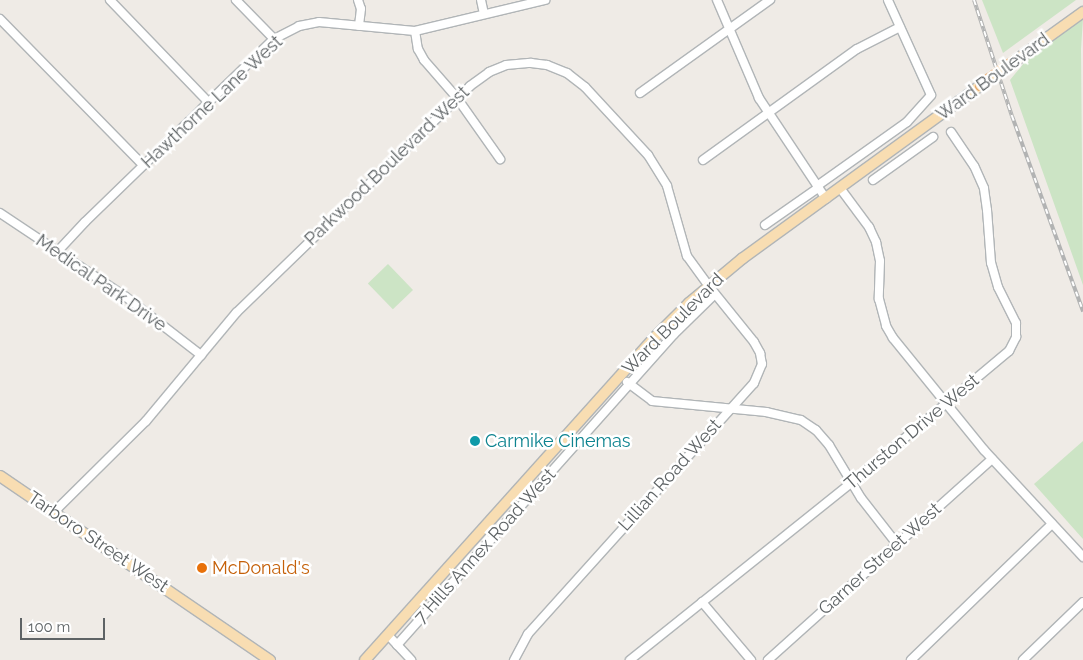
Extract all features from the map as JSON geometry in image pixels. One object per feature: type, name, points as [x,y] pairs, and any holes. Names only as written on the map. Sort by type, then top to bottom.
[{"type":"main road","name":"Ward Boulevard","points":[[365,660],[659,332],[708,285],[1083,12]]},
{"type":"main road","name":"Tarboro Street West","points":[[0,476],[270,660]]},
{"type":"street","points":[[110,0],[208,102]]},
{"type":"street","points":[[236,0],[274,39]]},
{"type":"street","points":[[358,0],[361,9],[359,26]]},
{"type":"street","points":[[481,0],[484,14]]},
{"type":"street","name":"Hawthorne Lane West","points":[[57,252],[143,165],[274,39],[299,26],[319,22],[415,31],[544,0]]},
{"type":"street","points":[[717,0],[759,98],[826,199]]},
{"type":"street","points":[[640,94],[770,0]]},
{"type":"street","points":[[765,226],[907,122],[931,96],[888,0]]},
{"type":"street","points":[[0,19],[143,165]]},
{"type":"street","points":[[703,160],[858,49],[900,28]]},
{"type":"street","points":[[415,31],[418,49],[424,60],[458,98],[500,160]]},
{"type":"street","name":"Parkwood Boulevard West","points":[[54,512],[146,421],[236,313],[273,276],[458,98],[489,72],[513,63],[546,65],[577,80],[644,150],[661,174],[687,256],[708,285]]},
{"type":"street","name":"Thurston Drive West","points":[[630,660],[1005,357],[1013,345],[1017,330],[1014,316],[998,287],[991,263],[988,210],[984,188],[974,166],[951,132]]},
{"type":"street","points":[[873,180],[933,137]]},
{"type":"street","points":[[888,154],[895,164]]},
{"type":"street","points":[[840,188],[869,227],[876,242],[880,260],[879,300],[886,326],[905,354],[992,459],[1083,557]]},
{"type":"street","name":"Medical Park Drive","points":[[0,213],[126,297],[201,355]]},
{"type":"street","name":"Lillian Road West","points":[[514,660],[528,634],[760,374],[762,358],[754,342],[708,285]]},
{"type":"street","name":"7 Hills Annex Road West","points":[[397,645],[629,384],[715,294]]},
{"type":"street","points":[[620,376],[652,401],[783,414],[801,420],[816,430],[829,445],[851,483],[896,544]]},
{"type":"street","name":"Garner Street West","points":[[768,660],[992,459]]},
{"type":"street","points":[[911,660],[1052,524]]},
{"type":"street","points":[[702,602],[751,660]]},
{"type":"street","points":[[1023,660],[1083,602]]},
{"type":"street","points":[[388,635],[411,660]]},
{"type":"green space","points":[[982,0],[1076,0],[1003,53]]},
{"type":"green space","points":[[1083,18],[1081,49],[1083,285],[1010,80],[1024,63]]},
{"type":"green space","points":[[388,264],[413,290],[393,309],[368,283]]},
{"type":"green space","points":[[1083,441],[1083,539],[1034,484]]},
{"type":"railway","points":[[974,0],[1012,116],[1083,311]]},
{"type":"place","name":"Carmike Cinemas","points":[[475,441]]},
{"type":"place","name":"McDonald's","points":[[202,568]]}]
